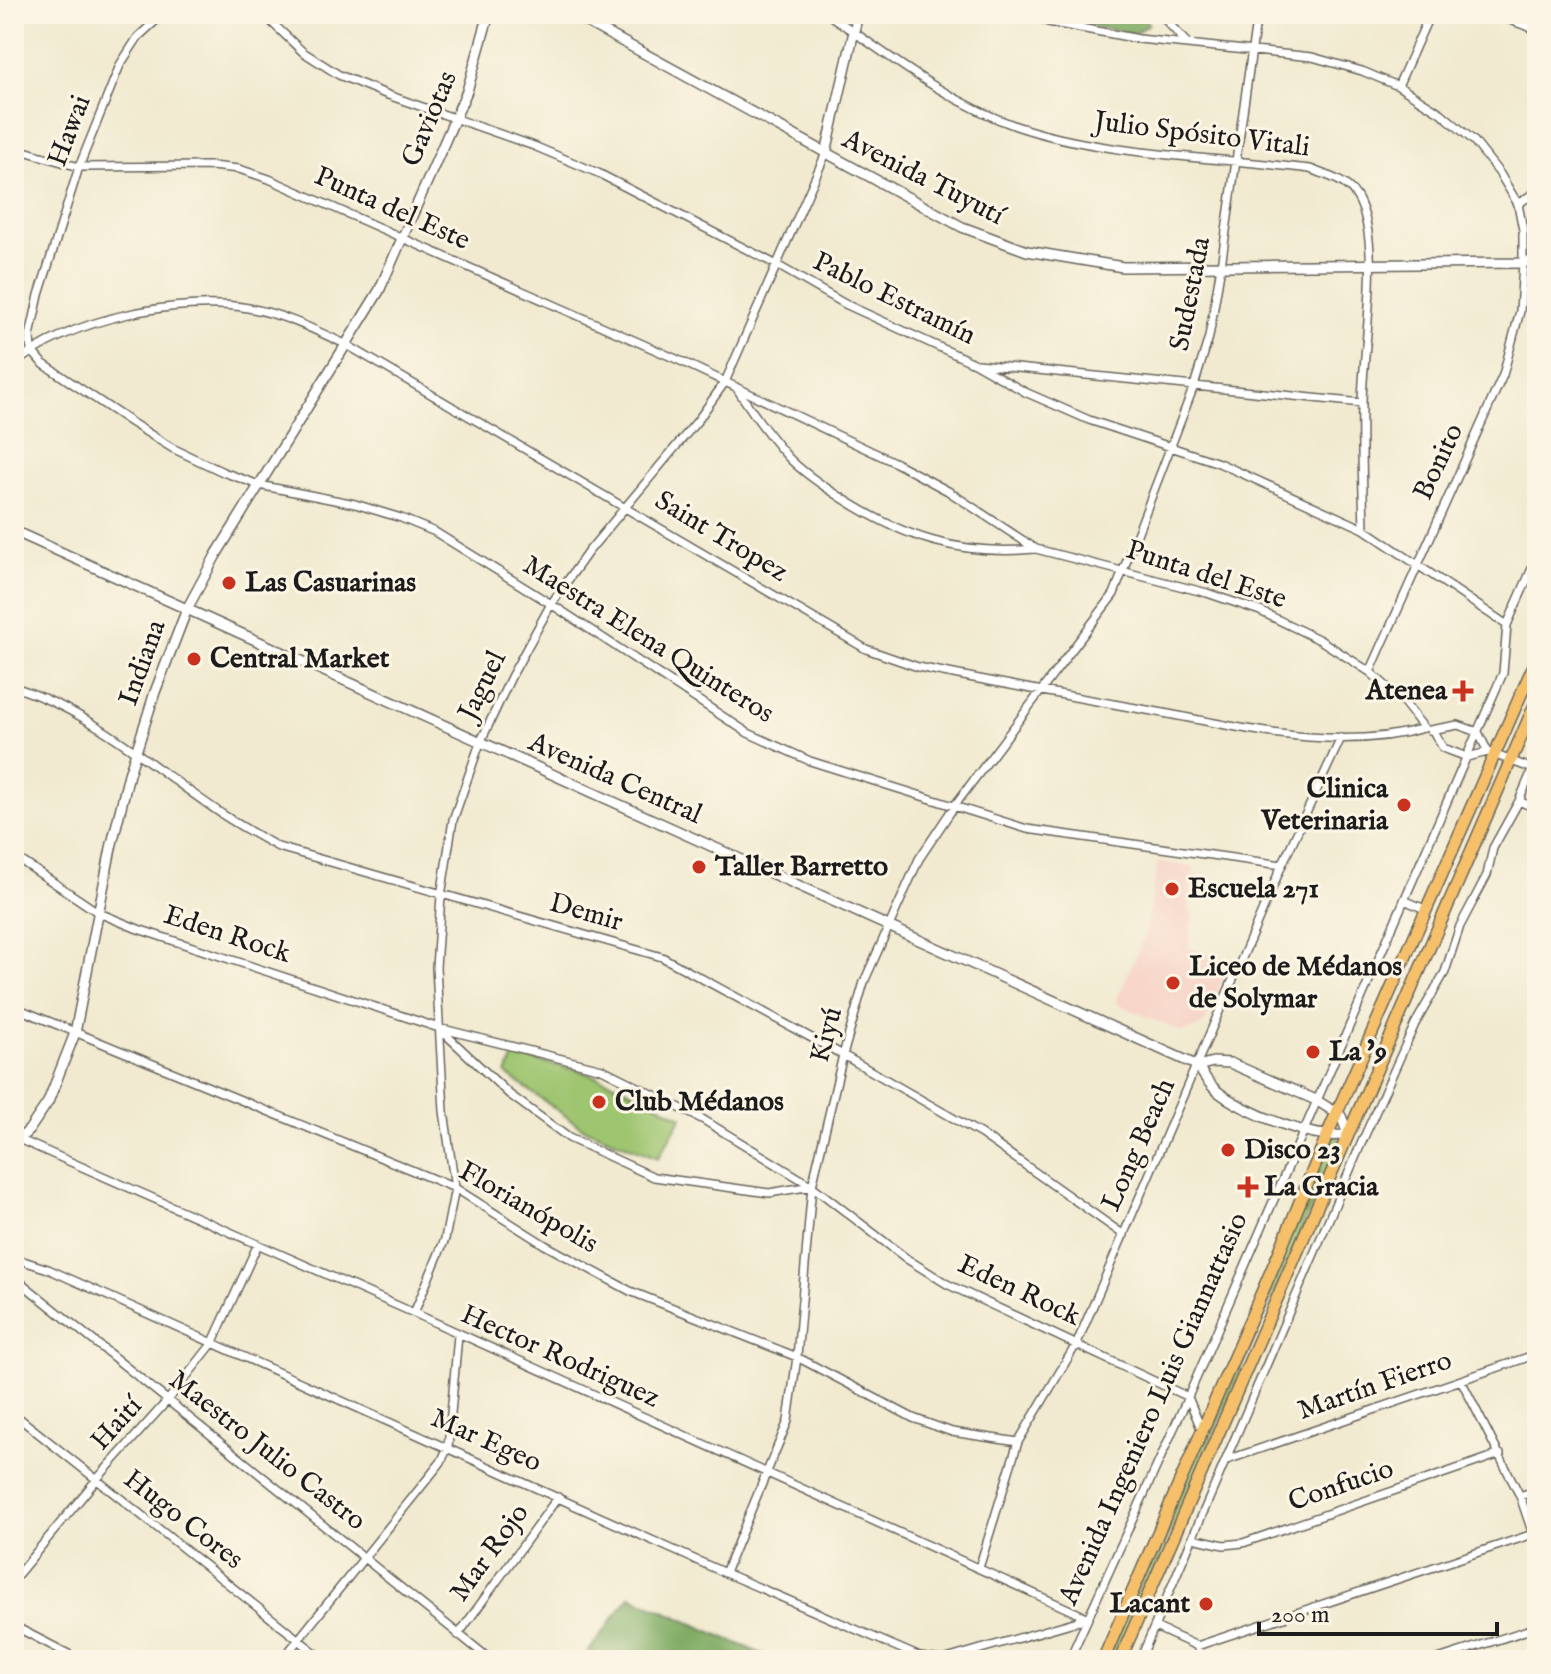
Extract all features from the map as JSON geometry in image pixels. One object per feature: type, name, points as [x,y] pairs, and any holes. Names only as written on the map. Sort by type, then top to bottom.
[{"type":"main road","name":"Avenida Ingeniero Luis Giannattasio","points":[[1103,1660],[1327,1135],[1427,910],[1491,753],[1537,658]]},
{"type":"main road","points":[[1120,1660],[1537,700]]},
{"type":"street","name":"Hawai","points":[[31,350],[30,336],[39,295],[79,167],[120,65],[138,37],[163,14]]},
{"type":"street","name":"Pablo Estramín","points":[[263,14],[303,52],[339,75],[534,146],[598,173],[777,265],[845,304],[974,363],[1025,392],[1089,420],[1219,463],[1364,529],[1418,562],[1507,625]]},
{"type":"street","name":"Gaviotas","points":[[403,238],[477,62],[489,14]]},
{"type":"street","name":"Avenida Tuyutí","points":[[572,14],[962,227],[1027,251],[1123,267],[1531,263]]},
{"type":"street","name":"Julio Spósito Vitali","points":[[828,14],[896,62],[959,99],[1015,125],[1082,142],[1310,169],[1342,181],[1356,196],[1365,216],[1370,264],[1362,403],[1364,529]]},
{"type":"street","points":[[826,153],[858,14]]},
{"type":"street","points":[[1029,14],[1048,22],[1139,39],[1312,57],[1362,71],[1398,86],[1441,113],[1474,141],[1500,174],[1518,204],[1537,191]]},
{"type":"street","points":[[1160,14],[1186,42]]},
{"type":"street","name":"Sudestada","points":[[1124,571],[1194,386],[1209,337],[1257,14]]},
{"type":"street","points":[[1398,86],[1430,14]]},
{"type":"street","points":[[1494,14],[1537,30]]},
{"type":"street","name":"Punta del Este","points":[[14,148],[79,167],[211,166],[239,169],[269,179],[735,386],[948,491],[1036,549]]},
{"type":"street","name":"Jaguel","points":[[414,1313],[445,1239],[455,1188],[444,1111],[436,967],[441,896],[453,820],[480,743],[511,677],[551,604],[588,552],[698,420],[725,382],[826,153]]},
{"type":"street","name":"Bonito","points":[[1370,672],[1503,375],[1531,263],[1518,204]]},
{"type":"street","name":"Indiana","points":[[16,1140],[40,1116],[48,1102],[75,1033],[111,848],[136,750],[187,609],[259,485],[379,291],[403,238]]},
{"type":"street","name":"Saint Tropez","points":[[31,350],[90,325],[141,311],[192,306],[247,308],[295,320],[347,345],[866,649],[918,667],[1268,732],[1341,738],[1397,736],[1424,728]]},
{"type":"street","points":[[14,365],[31,350]]},
{"type":"street","name":"Maestra Elena Quinteros","points":[[31,350],[42,363],[172,448],[223,472],[259,485],[355,504],[435,532],[748,733],[810,761],[1027,829],[1282,865]]},
{"type":"street","points":[[974,363],[1362,403]]},
{"type":"street","name":"Punta del Este","points":[[735,386],[761,427],[790,459],[825,488],[867,514],[913,536],[962,549],[1001,552],[1036,549],[1260,611],[1320,640],[1370,672],[1401,699],[1424,728]]},
{"type":"street","name":"Avenida Central","points":[[14,531],[1198,1066],[1224,1096],[1302,1132],[1348,1134]]},
{"type":"street","name":"Avenida Ingeniero Luis Giannattasio","points":[[1069,1660],[1188,1397],[1478,732],[1503,673],[1507,625],[1537,557]]},
{"type":"street","name":"Kiyú","points":[[725,1573],[788,1421],[797,1357],[812,1186],[864,982],[919,859],[955,805],[1114,594],[1124,571]]},
{"type":"street","name":"Demir","points":[[14,687],[72,711],[136,750],[225,816],[278,847],[662,957],[981,1134],[1124,1235]]},
{"type":"street","points":[[1424,728],[1433,731],[1458,725],[1478,732],[1491,753]]},
{"type":"street","points":[[1433,731],[1443,748],[1467,757],[1491,753],[1533,769]]},
{"type":"street","name":"Long Beach","points":[[979,1568],[1018,1442],[1077,1343],[1282,865],[1341,738]]},
{"type":"street","points":[[1140,1660],[1361,1144],[1415,1024],[1445,972],[1460,926],[1487,875],[1493,848],[1519,801],[1537,759]]},
{"type":"street","points":[[1519,801],[1537,809]]},
{"type":"street","name":"Eden Rock","points":[[14,856],[99,913],[138,929],[439,1028],[602,1069],[702,1119],[812,1186],[907,1259],[947,1284],[1188,1397]]},
{"type":"street","points":[[1404,900],[1427,910]]},
{"type":"street","name":"Florianópolis","points":[[14,1007],[455,1188],[545,1245],[630,1291],[797,1357],[913,1418],[952,1432],[1018,1442]]},
{"type":"street","name":"Eden Rock","points":[[439,1028],[509,1094],[569,1138],[654,1177],[769,1193],[812,1186]]},
{"type":"street","name":"Avenida Central","points":[[1198,1066],[1213,1062],[1230,1063],[1337,1112]]},
{"type":"street","points":[[1337,1112],[1345,1120],[1348,1134],[1361,1144]]},
{"type":"street","name":"Hector Rodriguez","points":[[16,1140],[414,1313],[1088,1618]]},
{"type":"street","name":"Haití","points":[[14,1579],[168,1400],[212,1344],[258,1244]]},
{"type":"street","name":"Mar Egeo","points":[[14,1258],[48,1269],[725,1573],[920,1657],[942,1660],[1088,1618]]},
{"type":"street","name":"Maestro Julio Castro","points":[[14,1277],[491,1660]]},
{"type":"street","points":[[282,1660],[441,1462],[448,1447],[458,1335]]},
{"type":"street","name":"Martín Fierro","points":[[1227,1460],[1537,1354]]},
{"type":"street","points":[[1461,1380],[1520,1496],[1537,1546]]},
{"type":"street","points":[[1188,1397],[1202,1431]]},
{"type":"street","name":"Hugo Cores","points":[[14,1414],[324,1660]]},
{"type":"street","points":[[1212,1448],[1227,1460]]},
{"type":"street","name":"Confucio","points":[[1193,1538],[1224,1545],[1243,1543],[1500,1454]]},
{"type":"street","points":[[1520,1496],[1537,1490]]},
{"type":"street","name":"Mar Rojo","points":[[458,1635],[558,1497]]},
{"type":"street","points":[[1155,1627],[1197,1646],[1533,1534]]},
{"type":"street","points":[[14,1626],[80,1660]]},
{"type":"street","points":[[1435,1660],[1537,1627]]},
{"type":"street","points":[[1197,1646],[1202,1660]]},
{"type":"shaded area","name":"Liceo de Médanos de Solymar","points":[[1158,861],[1194,867],[1188,911],[1193,912],[1188,948],[1230,963],[1204,1023],[1182,1032],[1115,1003],[1146,933]]},
{"type":"green space","points":[[1051,14],[1143,14],[1149,24],[1133,34]]},
{"type":"green space","name":"Club Médanos","points":[[515,1056],[577,1070],[617,1084],[682,1117],[658,1158],[583,1128],[506,1074]]},
{"type":"green space","points":[[1338,1136],[1340,1140],[1116,1660],[1107,1660],[1334,1137]]},
{"type":"green space","points":[[630,1596],[775,1660],[594,1660],[587,1654]]},
{"type":"place","name":"Las Casuarinas","points":[[229,583]]},
{"type":"place","name":"Central Market","points":[[194,659]]},
{"type":"place","name":"Atenea","points":[[1463,691]]},
{"type":"place","name":"Clinica Veterinaria","points":[[1404,805]]},
{"type":"place","name":"Taller Barretto","points":[[699,867]]},
{"type":"place","name":"Escuela 271","points":[[1172,889]]},
{"type":"place","name":"Liceo de Médanos de Solymar","points":[[1173,983]]},
{"type":"place","name":"La '9","points":[[1313,1052]]},
{"type":"place","name":"Club Médanos","points":[[599,1102]]},
{"type":"place","name":"Disco 23","points":[[1228,1150]]},
{"type":"place","name":"La Gracia","points":[[1248,1187]]},
{"type":"place","name":"Lacant","points":[[1206,1604]]}]
